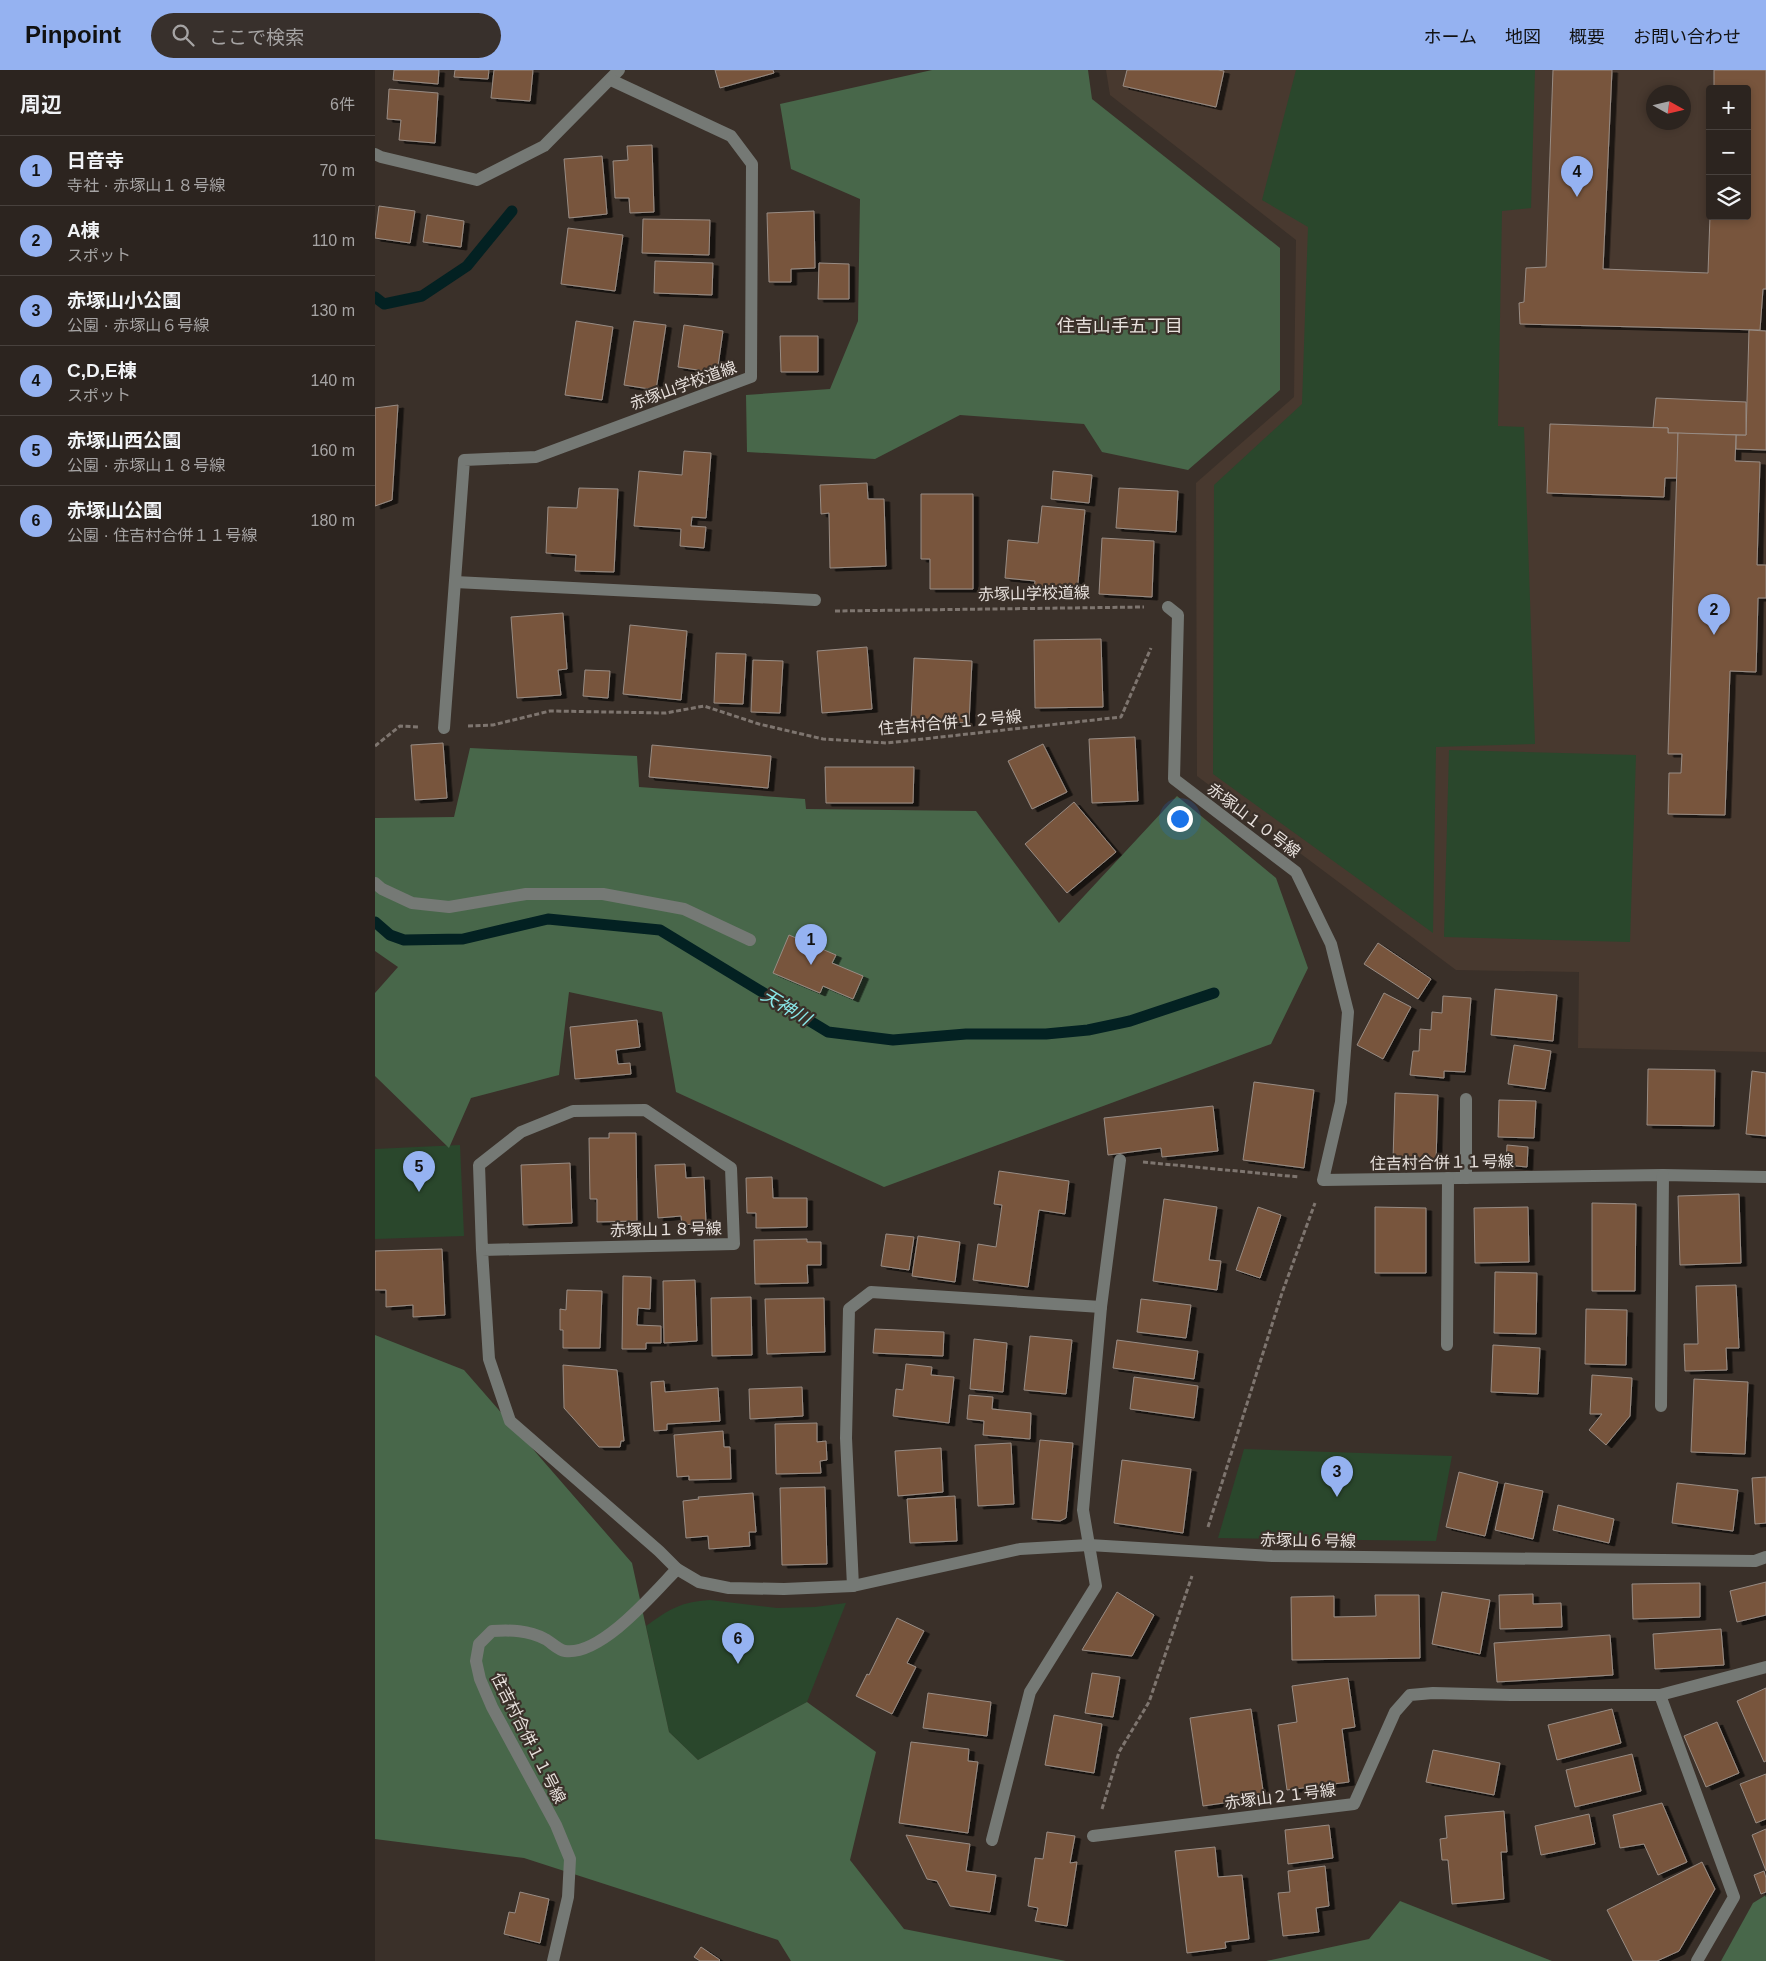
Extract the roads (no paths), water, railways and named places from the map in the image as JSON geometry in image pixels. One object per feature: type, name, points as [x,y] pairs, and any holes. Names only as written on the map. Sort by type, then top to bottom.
[{"type":"street","points":[[375,154],[477,180],[543,146],[615,75]]},
{"type":"street","name":"赤塚山学校道線","points":[[444,728],[463,460],[536,457],[751,378],[752,164],[731,136],[615,75]]},
{"type":"street","points":[[455,582],[815,600]]},
{"type":"street","name":"赤塚山１０号線","points":[[1168,607],[1178,616],[1174,779],[1296,872],[1331,944],[1348,1012],[1341,1102],[1323,1180]]},
{"type":"street","points":[[375,883],[382,889],[412,903],[449,907],[526,894],[603,894],[684,909],[750,940]]},
{"type":"street","points":[[1466,1099],[1466,1178]]},
{"type":"street","name":"赤塚山１８号線","points":[[481,1250],[735,1244],[731,1168],[645,1110],[573,1111],[521,1132],[479,1165],[481,1250],[489,1360],[510,1421],[659,1550],[677,1569]]},
{"type":"street","points":[[992,1840],[1030,1692],[1095,1586],[1083,1510],[1101,1307],[1120,1160]]},
{"type":"street","points":[[1661,1406],[1663,1175]]},
{"type":"street","name":"住吉村合併１１号線","points":[[1323,1180],[1663,1175],[1766,1177]]},
{"type":"street","points":[[1447,1345],[1449,1178]]},
{"type":"street","points":[[677,1569],[699,1582],[729,1588],[785,1589],[853,1586],[846,1438],[849,1310],[871,1292],[1101,1307]]},
{"type":"street","name":"赤塚山６号線","points":[[853,1586],[1020,1549],[1089,1545],[1272,1556],[1627,1560],[1755,1560],[1766,1557]]},
{"type":"street","name":"住吉村合併１１号線","points":[[553,1961],[568,1897],[570,1859],[556,1826],[492,1707],[480,1679],[476,1661],[479,1644],[493,1631],[519,1630],[545,1638],[563,1652],[585,1650],[631,1616],[677,1569]]},
{"type":"street","name":"赤塚山２１号線","points":[[1093,1836],[1354,1804],[1395,1712],[1410,1695],[1433,1693],[1511,1696],[1660,1695],[1766,1667]]},
{"type":"street","points":[[1660,1695],[1734,1897],[1697,1961]]},
{"type":"waterway","points":[[375,297],[384,304],[422,296],[467,266],[512,211]]},
{"type":"waterway","name":"天神川","points":[[375,922],[390,935],[404,940],[463,939],[548,919],[660,930],[828,1032],[893,1040],[966,1034],[1046,1034],[1088,1030],[1130,1021],[1214,993]]},
{"type":"place","name":"C,D,E棟","points":[[1577,197]]},
{"type":"place","name":"A棟","points":[[1714,635]]},
{"type":"place","name":"日音寺","points":[[811,965]]},
{"type":"place","name":"赤塚山西公園","points":[[419,1192]]},
{"type":"place","name":"赤塚山小公園","points":[[1337,1497]]},
{"type":"place","name":"赤塚山公園","points":[[738,1664]]},
{"type":"district","name":"住吉山手五丁目","points":[[1120,326]]}]
